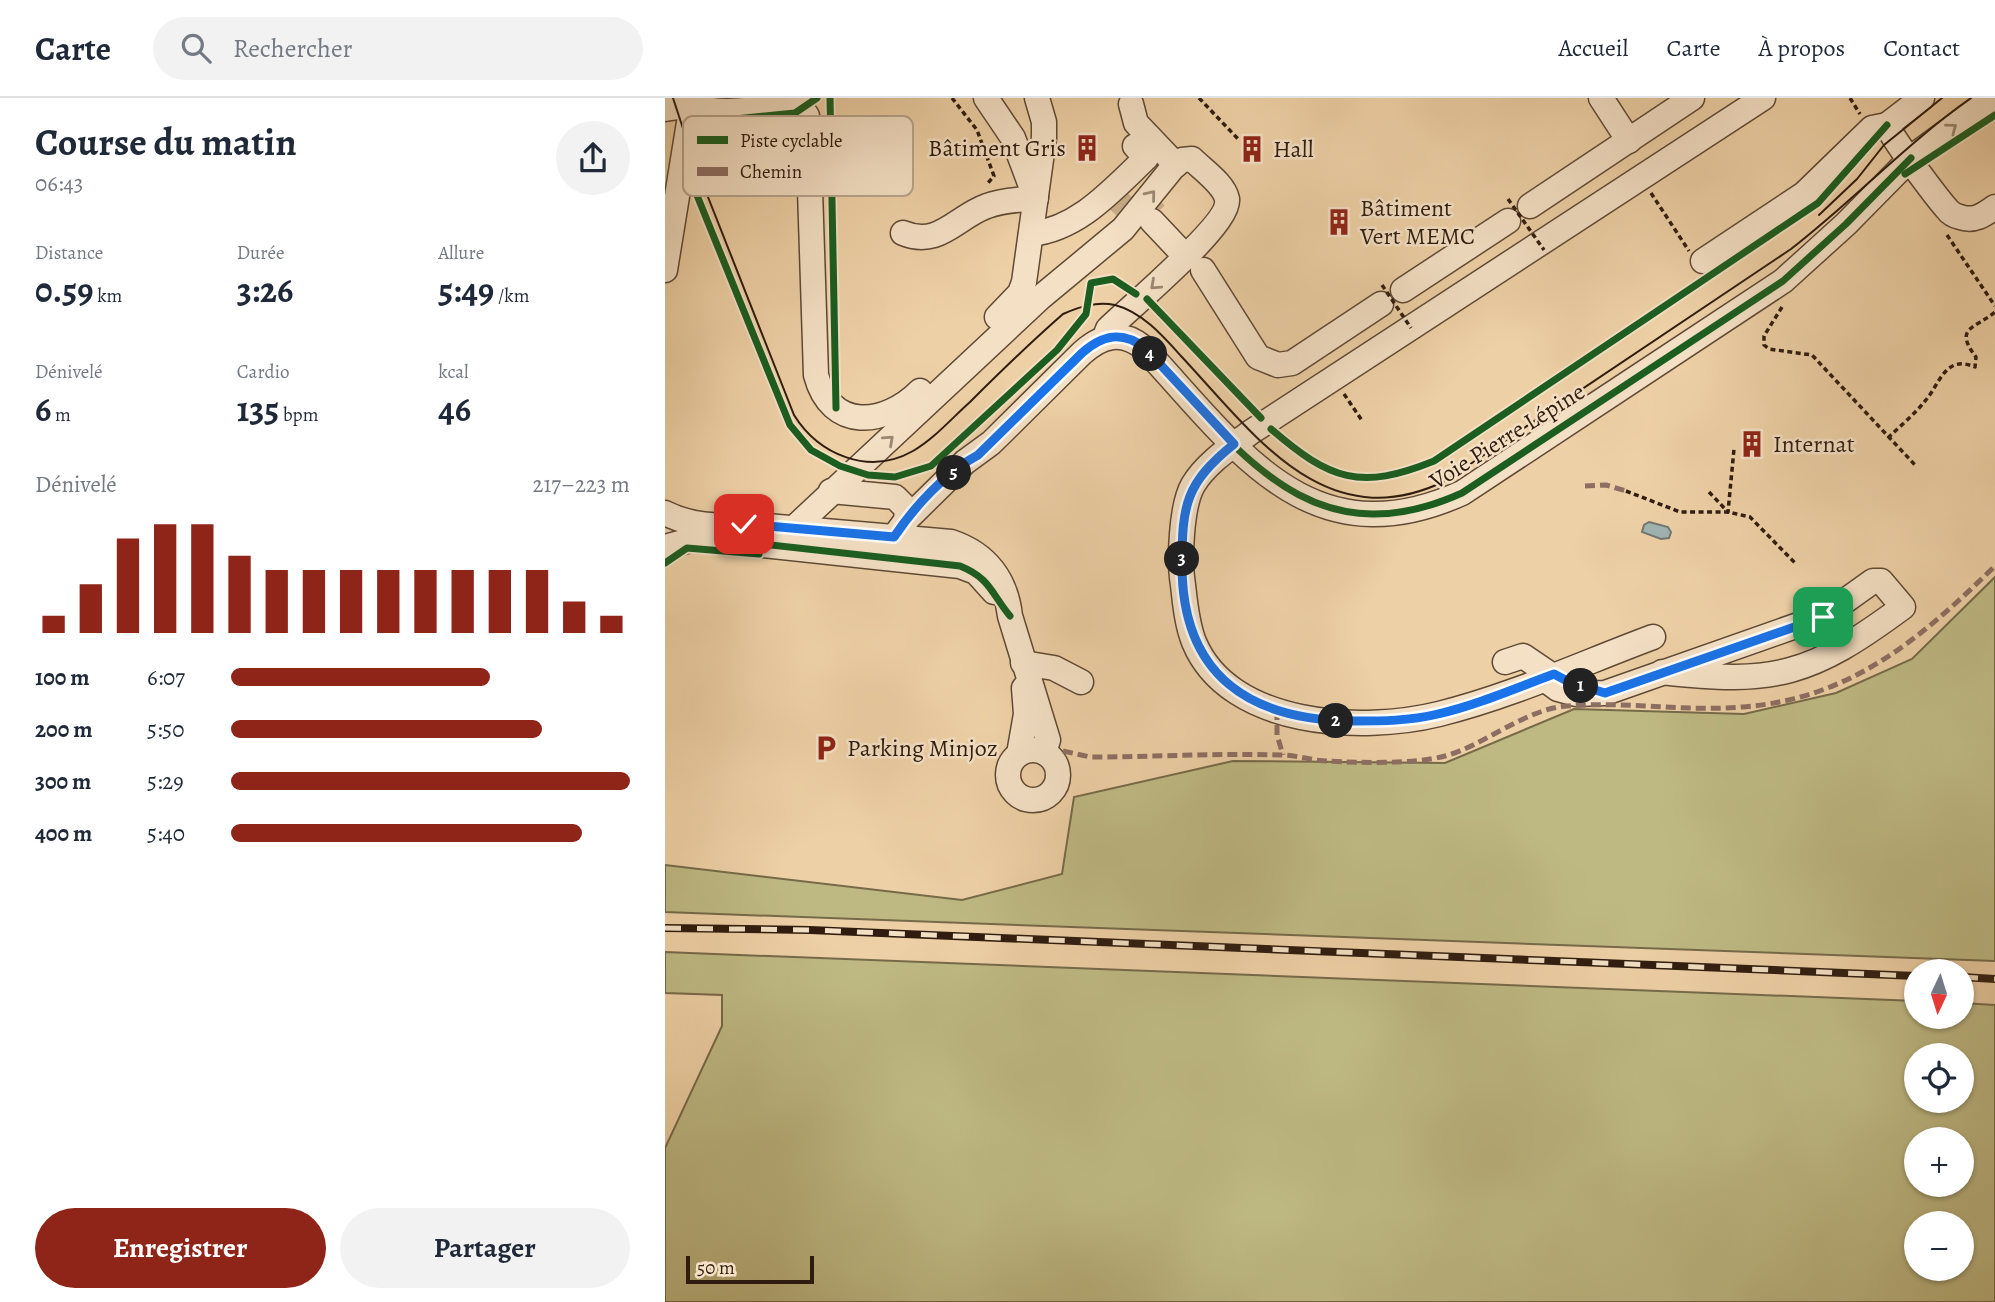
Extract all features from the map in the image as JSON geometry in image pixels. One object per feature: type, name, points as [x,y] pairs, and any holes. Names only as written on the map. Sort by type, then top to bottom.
[{"type":"street","points":[[665,109],[695,100],[716,110],[758,108],[784,98]]},
{"type":"street","points":[[795,98],[807,116]]},
{"type":"street","points":[[985,98],[1013,138],[1036,198]]},
{"type":"street","points":[[744,542],[778,536],[794,528],[1013,302],[1024,282],[1044,138],[1044,122],[1037,98]]},
{"type":"street","points":[[1601,98],[1629,141]]},
{"type":"street","points":[[1152,221],[1194,264],[1258,357],[1278,365],[1292,363],[1388,293],[1515,209],[1629,141],[1692,98]]},
{"type":"street","points":[[1546,242],[1763,98]]},
{"type":"street","points":[[1653,637],[1439,714],[1393,722],[1303,718],[1254,703],[1227,687],[1207,664],[1194,641],[1182,576],[1182,550],[1192,486],[1207,468],[1234,444],[1332,378],[1772,98]]},
{"type":"street","points":[[1697,258],[1804,194],[1877,123],[1922,98]]},
{"type":"street","name":"Voie Pierre Lépine","points":[[1105,337],[1135,340],[1145,348],[1234,444],[1280,487],[1328,508],[1391,513],[1436,504],[1462,493],[1783,281],[1846,224],[1911,158],[1993,98]]},
{"type":"street","points":[[1031,234],[1043,233],[1072,221],[1095,206],[1146,158],[1153,127],[1131,100]]},
{"type":"street","points":[[1877,123],[1911,158],[1948,211],[1963,218],[1979,218],[1995,207]]},
{"type":"street","points":[[1147,146],[1176,165]]},
{"type":"street","points":[[810,196],[816,374],[819,387],[839,410],[864,419],[895,411],[924,396],[1123,229],[1182,160],[1192,159],[1224,190],[1228,202],[1225,213],[1194,264],[1127,310],[1108,329],[1105,337],[1082,353],[978,455],[972,470],[913,529],[873,556]]},
{"type":"street","points":[[665,270],[683,168]]},
{"type":"street","points":[[903,233],[914,237],[938,235],[985,206],[1036,198]]},
{"type":"street","points":[[1024,282],[1044,276],[1115,214]]},
{"type":"street","points":[[831,491],[895,497],[906,508],[913,529]]},
{"type":"street","points":[[665,513],[678,520],[726,527],[744,524],[794,528],[913,529],[967,547],[981,556],[1002,584],[1023,663],[1031,677],[1048,740],[1031,753]]},
{"type":"street","points":[[665,547],[698,538],[960,566],[976,572],[990,584],[1010,616]]},
{"type":"street","points":[[1505,662],[1523,656],[1549,676],[1558,690],[1576,694],[1605,693],[1662,672],[1823,617],[1873,581],[1881,581],[1903,607],[1854,643],[1815,664],[1784,674],[1722,679],[1662,672]]},
{"type":"street","points":[[1023,663],[1054,668],[1081,682]]},
{"type":"path","points":[[952,98],[977,130],[994,176]]},
{"type":"path","points":[[1199,98],[1240,141]]},
{"type":"path","points":[[1850,98],[1877,123]]},
{"type":"path","points":[[1643,180],[1697,258]]},
{"type":"path","points":[[1515,209],[1546,242]]},
{"type":"path","points":[[1944,231],[1995,306]]},
{"type":"path","points":[[1388,293],[1411,328]]},
{"type":"path","points":[[1784,304],[1764,336],[1764,345],[1769,349],[1812,355],[1916,466]]},
{"type":"path","points":[[1888,438],[1927,400],[1940,376],[1949,367],[1960,363],[1975,367],[1976,357],[1966,345],[1965,336],[1968,330],[1995,312]]},
{"type":"path","points":[[1332,378],[1363,422]]},
{"type":"path","points":[[1728,512],[1734,449]]},
{"type":"path","points":[[1626,491],[1681,512],[1728,512],[1749,517],[1796,564]]},
{"type":"path","points":[[1709,492],[1728,512]]},
{"type":"shaded area","points":[[1649,522],[1668,527],[1671,532],[1669,538],[1661,539],[1642,532],[1644,525]]},
{"type":"shaded area","points":[[1995,577],[1995,961],[665,912],[665,865],[962,900],[1062,874],[1074,797],[1233,761],[1445,763],[1574,709],[1744,714],[1836,693],[1912,659]]},
{"type":"shaded area","points":[[665,952],[1904,1001],[1904,1029],[1974,1029],[1974,1004],[1995,1005],[1995,1302],[665,1302],[665,1148],[722,1026],[722,995],[665,993]]},
{"type":"tunnel","points":[[1115,214],[1135,192],[1158,216]]},
{"type":"tram line","points":[[673,98],[683,128]]},
{"type":"tram line","points":[[1819,215],[1857,179],[1884,145],[1942,98]]},
{"type":"tram line","points":[[708,196],[794,415],[804,429],[831,451],[863,461],[879,462],[913,451],[943,428],[1063,314],[1088,305],[1108,304],[1125,308],[1151,326],[1236,417],[1295,470],[1328,488],[1363,497],[1402,495],[1445,481],[1791,249],[1947,115],[1971,98]]},
{"type":"railway","points":[[665,928],[810,930],[1904,976]]},
{"type":"railway","points":[[1974,978],[1995,979]]},
{"type":"marked path","points":[[1585,486],[1606,485],[1626,491]]},
{"type":"marked path","points":[[1063,751],[1090,757],[1287,755],[1341,762],[1403,762],[1445,756],[1536,714],[1567,706],[1720,708],[1781,702],[1817,692],[1881,661],[1939,618],[1995,566]]},
{"type":"marked path","points":[[1277,710],[1277,735],[1283,755]]},
{"type":"cycle path","points":[[765,116],[795,113],[817,98]]},
{"type":"cycle path","points":[[830,98],[830,116]]},
{"type":"cycle path","points":[[1905,174],[1995,115]]},
{"type":"cycle path","points":[[1271,429],[1311,460],[1347,475],[1365,478],[1386,476],[1434,461],[1818,203],[1887,125]]},
{"type":"cycle path","points":[[894,537],[907,519],[965,462],[991,443],[1082,353],[1097,342],[1112,337],[1128,339],[1144,348],[1211,423],[1245,456],[1281,484],[1319,504],[1361,514],[1408,511],[1462,493],[1783,281],[1846,224],[1911,158]]},
{"type":"cycle path","points":[[697,196],[790,425],[811,450],[840,466],[868,475],[895,477],[931,466],[1057,350],[1086,314],[1091,283],[1113,279],[1136,294]]},
{"type":"cycle path","points":[[832,196],[836,408]]},
{"type":"cycle path","points":[[1147,299],[1261,418]]},
{"type":"cycle path","points":[[744,542],[960,566],[984,581],[1010,616]]},
{"type":"cycle path","points":[[665,563],[687,548],[759,554]]},
{"type":"place","name":"Bâtiment Gris","points":[[1087,148]]},
{"type":"place","name":"Hall","points":[[1252,149]]},
{"type":"place","name":"Bâtiment Vert MEMC","points":[[1339,222]]},
{"type":"place","name":"Internat","points":[[1752,444]]},
{"type":"place","name":"Parking Minjoz","points":[[826,748]]},
{"type":"route","points":[[744,524],[894,537],[907,519],[965,462],[978,455],[1095,341],[1115,335],[1135,340],[1145,348],[1234,444],[1207,468],[1192,486],[1187,504],[1182,576],[1194,641],[1207,664],[1227,687],[1254,703],[1303,718],[1393,722],[1439,714],[1554,674],[1569,682],[1605,693],[1823,617]]}]
